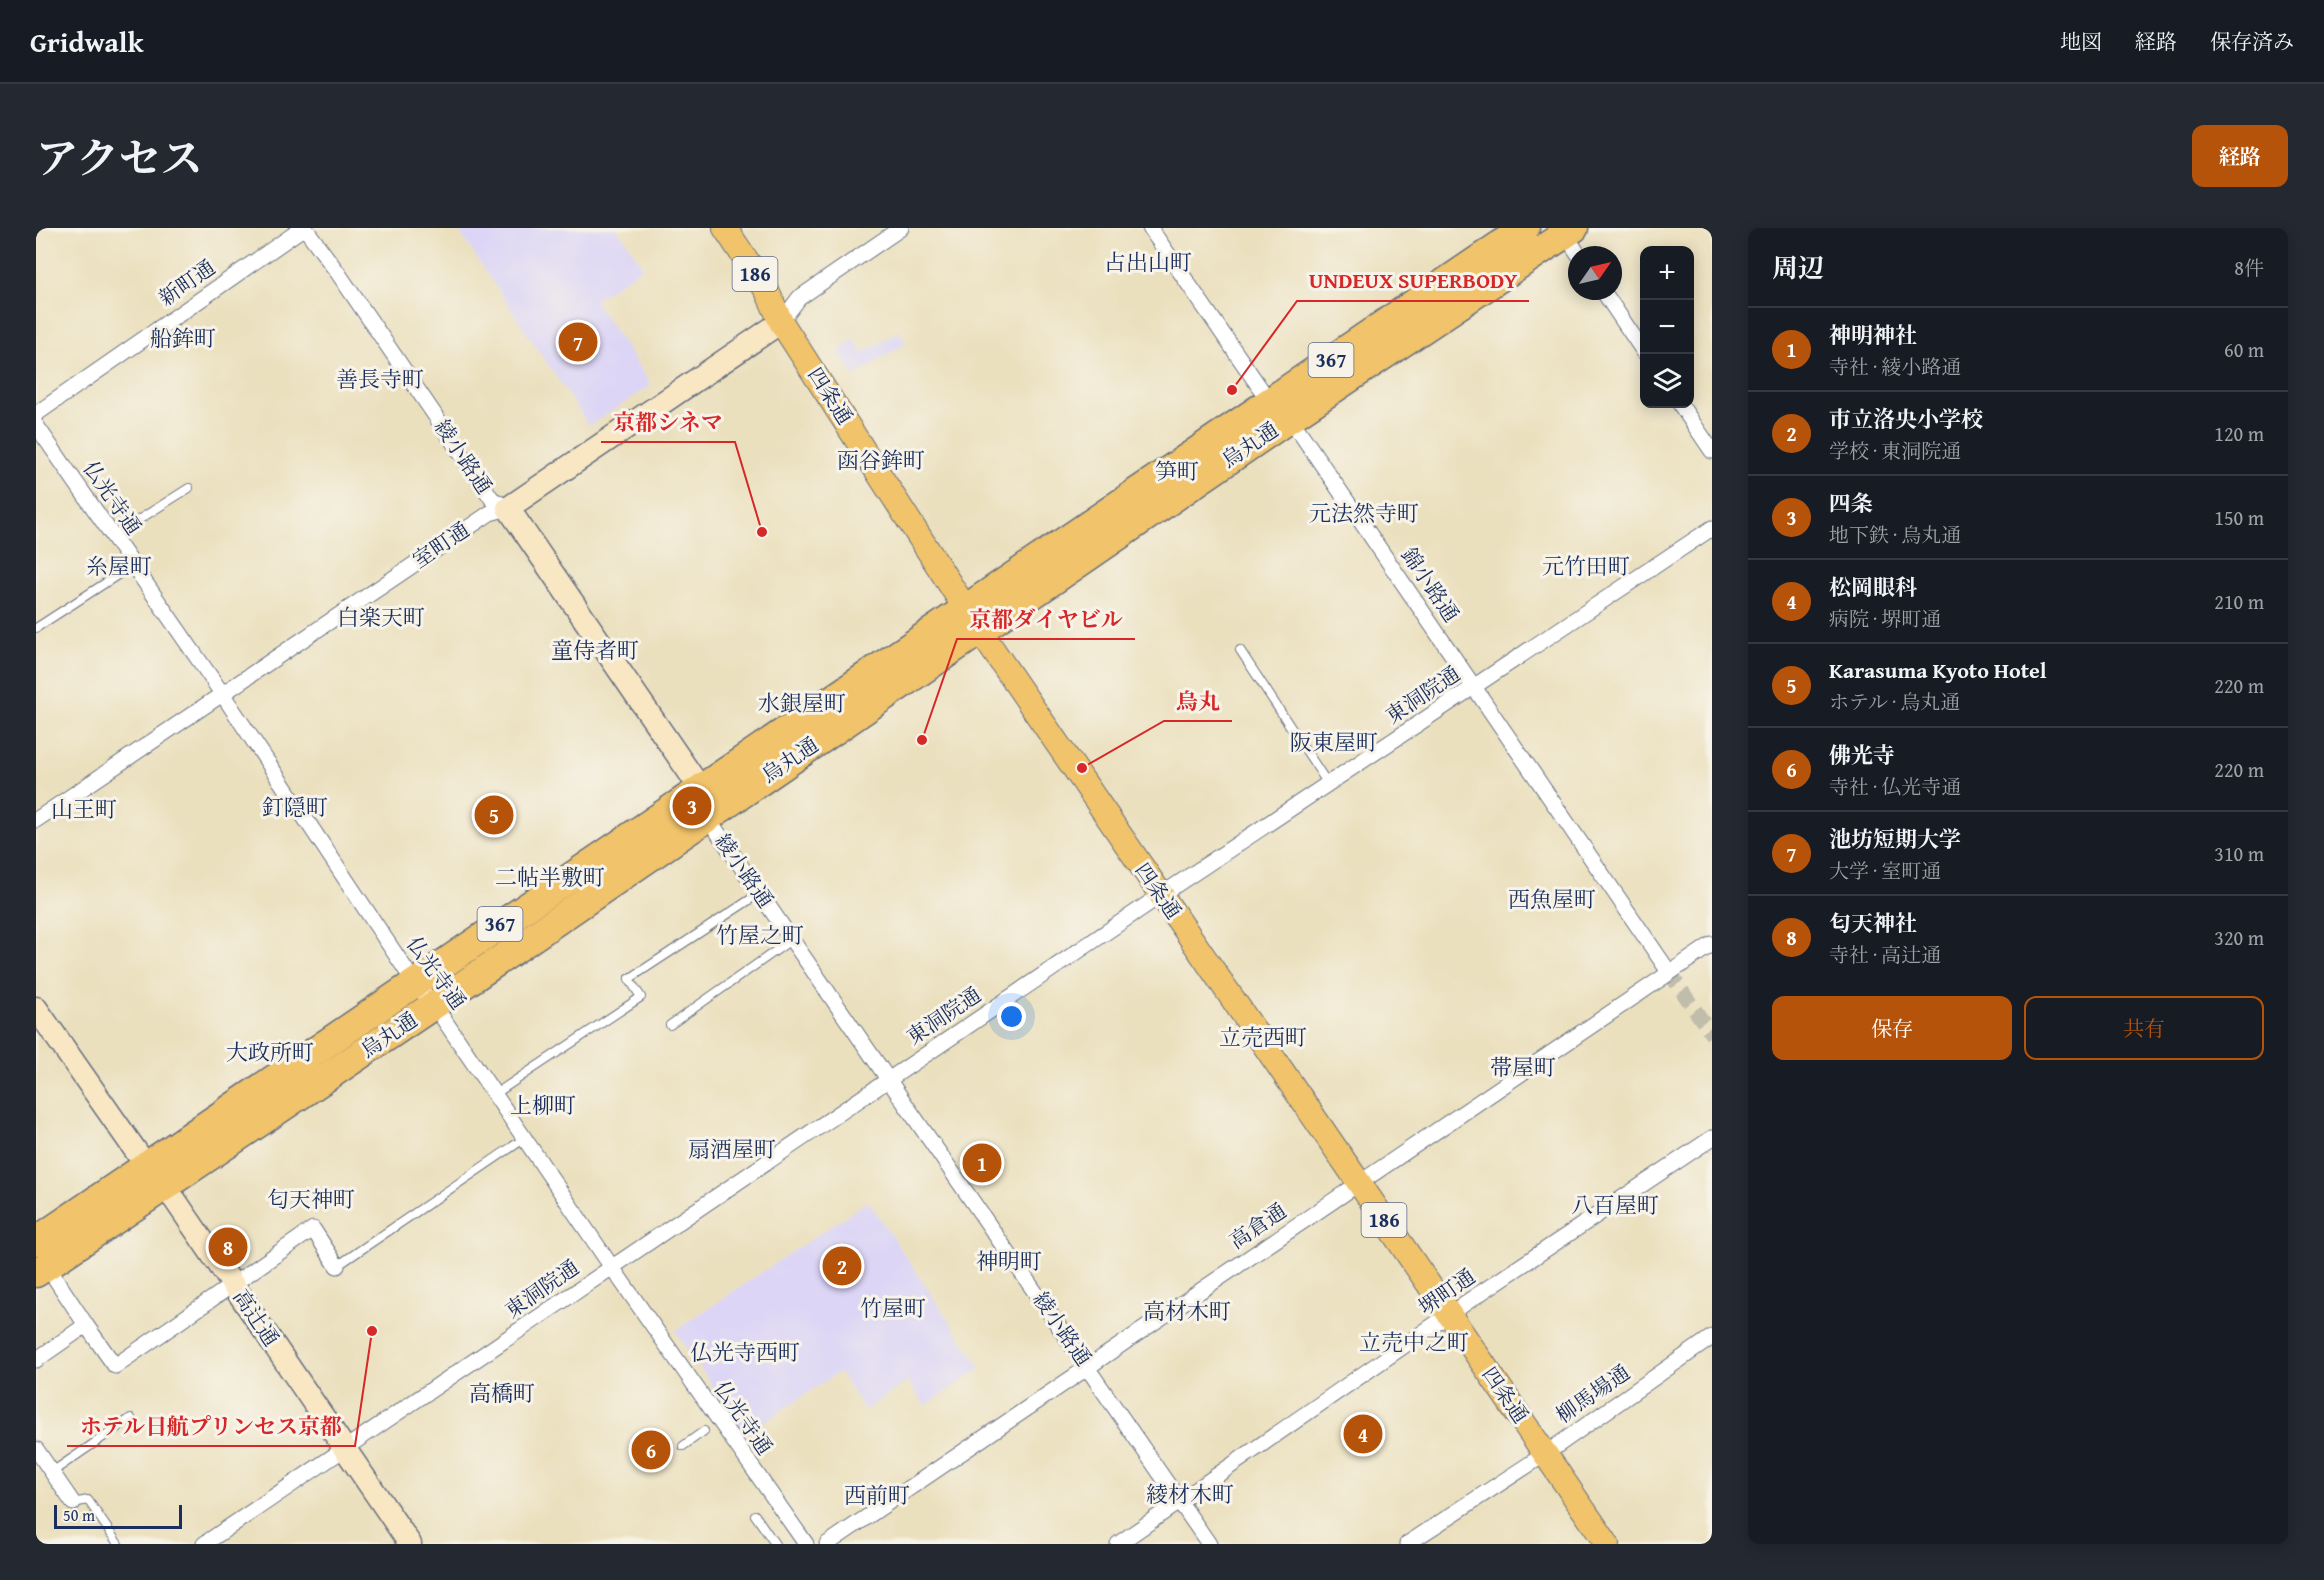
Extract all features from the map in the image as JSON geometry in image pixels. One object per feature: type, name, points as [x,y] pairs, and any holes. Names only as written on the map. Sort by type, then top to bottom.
[{"type":"highway","name":"烏丸通","points":[[156,1177],[434,1005],[707,817],[973,620],[1279,409],[1525,228]]},
{"type":"highway","name":"烏丸通","points":[[1279,409],[1570,236]]},
{"type":"highway","name":"烏丸通","points":[[40,1260],[156,1177],[414,982],[700,789],[973,620]]},
{"type":"main road","name":"四条通","points":[[725,228],[767,291],[781,322],[973,620],[1607,1544]]},
{"type":"street","name":"新町通","points":[[36,414],[304,228]]},
{"type":"street","name":"綾小路通","points":[[304,228],[338,273],[492,499],[508,508],[700,789],[707,817],[1209,1544]]},
{"type":"street","name":"室町通","points":[[36,820],[221,692],[489,513],[508,508],[781,322],[799,298],[901,228]]},
{"type":"street","name":"錦小路通","points":[[1150,228],[1473,686],[1669,972]]},
{"type":"street","points":[[1609,300],[1640,346]]},
{"type":"street","points":[[1683,408],[1712,451]]},
{"type":"street","name":"仏光寺通","points":[[36,424],[221,692],[414,982],[434,1005],[525,1138],[611,1266],[711,1427],[803,1543]]},
{"type":"street","name":"東洞院通","points":[[204,1544],[1161,895],[1712,528]]},
{"type":"street","name":"高倉通","points":[[827,1544],[1712,944]]},
{"type":"street","name":"高辻通","points":[[36,1009],[232,1284],[410,1544]]},
{"type":"street","name":"堺町通","points":[[1119,1544],[1449,1315],[1712,1138]]},
{"type":"street","points":[[40,1260],[115,1366],[313,1229],[337,1266]]},
{"type":"street","points":[[36,1360],[86,1325]]},
{"type":"street","name":"柳馬場通","points":[[1407,1544],[1545,1454],[1712,1337]]},
{"type":"street","points":[[36,1449],[73,1503]]},
{"type":"lane","points":[[113,536],[189,488]]},
{"type":"lane","points":[[36,628],[133,565]]},
{"type":"lane","points":[[1240,650],[1328,784]]},
{"type":"lane","points":[[495,1094],[641,996],[629,979],[760,893]]},
{"type":"lane","points":[[670,1024],[791,940]]},
{"type":"lane","points":[[337,1266],[525,1138]]},
{"type":"lane","points":[[52,1472],[131,1418]]},
{"type":"lane","points":[[683,1446],[711,1427]]},
{"type":"lane","points":[[73,1503],[88,1500],[118,1544]]},
{"type":"lane","points":[[755,1515],[775,1544]]},
{"type":"shaded area","points":[[457,228],[617,228],[643,267],[594,300],[651,385],[589,426]]},
{"type":"shaded area","points":[[899,331],[906,343],[854,376],[838,350],[854,339],[863,353]]},
{"type":"shaded area","points":[[868,1201],[981,1368],[925,1406],[908,1381],[865,1410],[839,1372],[745,1435],[675,1331]]},
{"type":"tunnel","points":[[1669,972],[1712,1035]]},
{"type":"place","name":"池坊短期大学","points":[[578,342]]},
{"type":"place","name":"UNDEUX SUPERBODY","points":[[1232,390]]},
{"type":"place","name":"京都シネマ","points":[[762,532]]},
{"type":"place","name":"京都ダイヤビル","points":[[922,740]]},
{"type":"place","name":"烏丸","points":[[1082,768]]},
{"type":"place","name":"四条","points":[[692,806]]},
{"type":"place","name":"Karasuma Kyoto Hotel","points":[[494,815]]},
{"type":"place","name":"神明神社","points":[[982,1163]]},
{"type":"place","name":"匂天神社","points":[[228,1247]]},
{"type":"place","name":"市立洛央小学校","points":[[842,1266]]},
{"type":"place","name":"ホテル日航プリンセス京都","points":[[372,1331]]},
{"type":"place","name":"松岡眼科","points":[[1363,1434]]},
{"type":"place","name":"佛光寺","points":[[651,1450]]},
{"type":"district","name":"占出山町","points":[[1148,262]]},
{"type":"district","name":"船鉾町","points":[[183,338]]},
{"type":"district","name":"善長寺町","points":[[380,379]]},
{"type":"district","name":"函谷鉾町","points":[[881,460]]},
{"type":"district","name":"笋町","points":[[1177,471]]},
{"type":"district","name":"元法然寺町","points":[[1364,513]]},
{"type":"district","name":"糸屋町","points":[[119,566]]},
{"type":"district","name":"元竹田町","points":[[1586,566]]},
{"type":"district","name":"白楽天町","points":[[381,617]]},
{"type":"district","name":"童侍者町","points":[[595,650]]},
{"type":"district","name":"水銀屋町","points":[[802,703]]},
{"type":"district","name":"阪東屋町","points":[[1334,742]]},
{"type":"district","name":"釘隠町","points":[[295,807]]},
{"type":"district","name":"山王町","points":[[84,809]]},
{"type":"district","name":"二帖半敷町","points":[[550,877]]},
{"type":"district","name":"西魚屋町","points":[[1552,899]]},
{"type":"district","name":"竹屋之町","points":[[760,935]]},
{"type":"district","name":"立売西町","points":[[1263,1037]]},
{"type":"district","name":"大政所町","points":[[270,1052]]},
{"type":"district","name":"帯屋町","points":[[1523,1067]]},
{"type":"district","name":"上柳町","points":[[543,1105]]},
{"type":"district","name":"扇酒屋町","points":[[732,1149]]},
{"type":"district","name":"匂天神町","points":[[311,1199]]},
{"type":"district","name":"八百屋町","points":[[1615,1205]]},
{"type":"district","name":"神明町","points":[[1009,1261]]},
{"type":"district","name":"竹屋町","points":[[893,1308]]},
{"type":"district","name":"高材木町","points":[[1187,1311]]},
{"type":"district","name":"立売中之町","points":[[1414,1342]]},
{"type":"district","name":"仏光寺西町","points":[[745,1352]]},
{"type":"district","name":"高橋町","points":[[502,1393]]},
{"type":"district","name":"綾材木町","points":[[1190,1494]]},
{"type":"district","name":"西前町","points":[[877,1495]]}]
